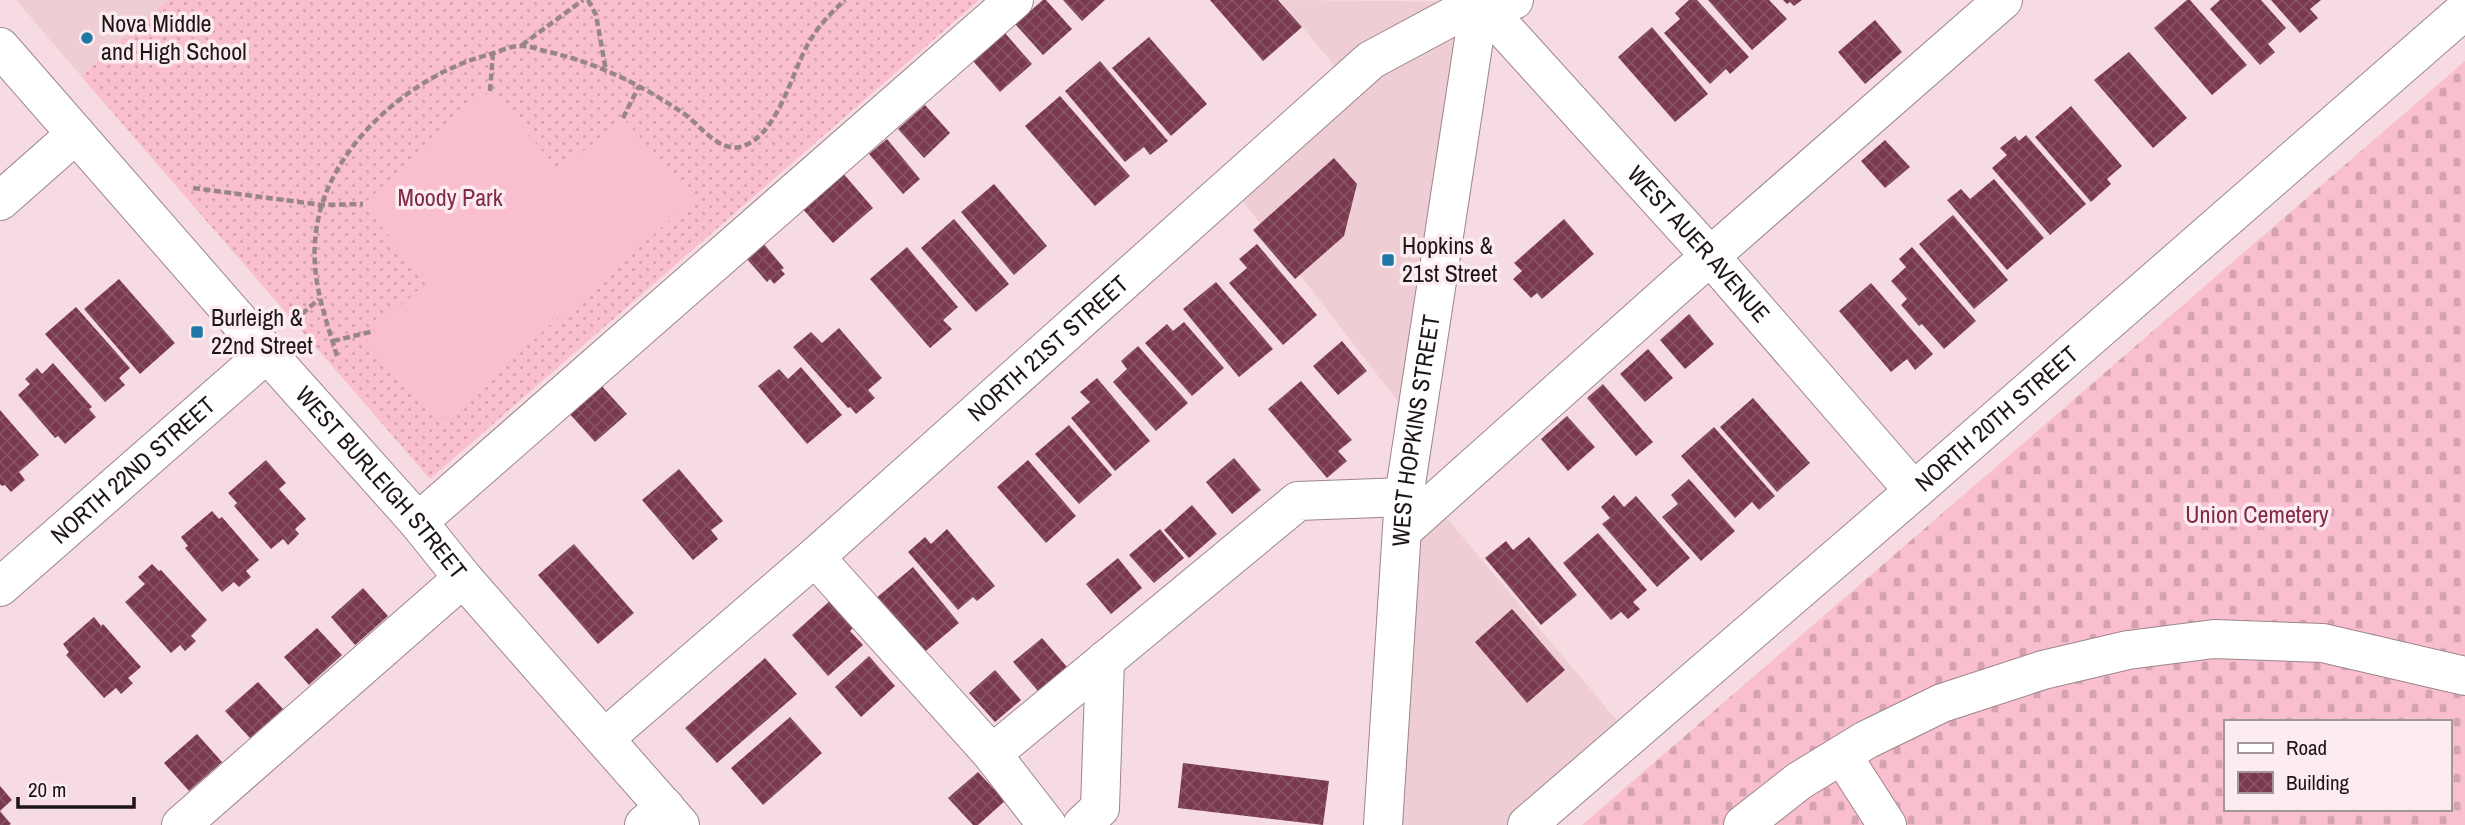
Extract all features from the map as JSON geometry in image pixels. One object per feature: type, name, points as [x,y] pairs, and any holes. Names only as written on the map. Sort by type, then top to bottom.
[{"type":"main road","points":[[418,522],[1014,0]]},
{"type":"main road","name":"WEST AUER AVENUE","points":[[1488,0],[1914,491]]},
{"type":"main road","name":"WEST HOPKINS STREET","points":[[1383,825],[1403,514],[1488,0]]},
{"type":"main road","name":"NORTH 21ST STREET","points":[[605,738],[815,557],[1371,60],[1488,0]]},
{"type":"main road","points":[[992,754],[1297,501],[1403,514],[1710,256],[2003,0]]},
{"type":"main road","name":"NORTH 20TH STREET","points":[[1527,825],[2465,10]]},
{"type":"main road","name":"WEST BURLEIGH STREET","points":[[0,47],[605,738],[663,819]]},
{"type":"main road","points":[[0,201],[76,134]]},
{"type":"main road","name":"NORTH 22ND STREET","points":[[0,587],[267,353]]},
{"type":"main road","points":[[815,557],[992,754],[1047,825]]},
{"type":"main road","points":[[181,825],[463,578]]},
{"type":"main road","points":[[1743,825],[1799,781],[1866,740],[1942,703],[2043,670],[2128,650],[2214,639],[2323,643],[2465,676]]},
{"type":"main road","points":[[1082,825],[1100,808],[1105,660]]},
{"type":"main road","points":[[1842,755],[1888,825]]},
{"type":"path","points":[[337,356],[319,299],[314,260],[316,229],[335,173],[358,140],[388,108],[420,83],[461,62],[521,45],[585,0],[596,15],[606,71]]},
{"type":"path","points":[[521,45],[562,55],[639,86],[684,114],[721,144],[737,148],[754,141],[768,128],[807,46],[824,19],[845,0]]},
{"type":"path","points":[[490,91],[493,53]]},
{"type":"path","points":[[623,118],[639,86]]},
{"type":"path","points":[[193,188],[322,205],[363,204]]},
{"type":"path","points":[[302,314],[319,299]]},
{"type":"path","points":[[333,341],[374,331]]},
{"type":"shaded area","name":"Nova Middle and High School","points":[[16,0],[168,0],[81,76]]},
{"type":"shaded area","points":[[1280,0],[1480,2],[1414,422],[1230,185],[1347,81]]},
{"type":"shaded area","points":[[1434,503],[1630,736],[1527,825],[1383,825],[1402,531]]},
{"type":"green space","name":"Moody Park","points":[[168,0],[979,0],[430,479],[81,76]]},
{"type":"green space","name":"Union Cemetery","points":[[2465,61],[2465,825],[1582,825]]},
{"type":"green space","points":[[490,91],[560,171],[623,118],[694,199],[443,419],[365,338],[427,282],[363,204]]},
{"type":"building","points":[[1046,0],[1072,29],[1043,55],[1015,24]]},
{"type":"building","points":[[1063,0],[1105,0],[1082,21]]},
{"type":"building","points":[[1210,0],[1278,0],[1302,27],[1263,61]]},
{"type":"building","points":[[1689,0],[1697,0],[1749,57],[1730,74],[1726,69],[1710,84],[1664,33],[1680,19],[1675,13]]},
{"type":"building","points":[[1708,0],[1769,0],[1787,19],[1752,50]]},
{"type":"building","points":[[1783,0],[1802,0],[1794,6]]},
{"type":"building","points":[[2190,0],[2247,65],[2212,95],[2154,28]]},
{"type":"building","points":[[2220,0],[2261,0],[2286,28],[2268,44],[2275,52],[2260,65],[2210,9]]},
{"type":"building","points":[[2271,0],[2321,0],[2310,9],[2318,18],[2300,33]]},
{"type":"building","points":[[1875,20],[1902,52],[1865,84],[1838,52]]},
{"type":"building","points":[[1652,27],[1708,94],[1675,122],[1618,57]]},
{"type":"building","points":[[1005,33],[1032,64],[1000,92],[973,61]]},
{"type":"building","points":[[1149,37],[1207,104],[1171,136],[1112,68]]},
{"type":"building","points":[[2129,52],[2187,118],[2153,148],[2094,80]]},
{"type":"building","points":[[1100,61],[1168,141],[1150,155],[1144,147],[1125,162],[1065,91]]},
{"type":"building","points":[[1060,96],[1130,176],[1095,206],[1025,126]]},
{"type":"building","points":[[925,105],[950,133],[924,158],[898,129]]},
{"type":"building","points":[[2071,106],[2122,166],[2107,179],[2111,184],[2091,202],[2035,137]]},
{"type":"building","points":[[2026,135],[2086,204],[2050,235],[1992,168],[2007,155],[2000,148],[2015,136],[2019,141]]},
{"type":"building","points":[[887,139],[920,179],[903,194],[869,154]]},
{"type":"building","points":[[1885,140],[1910,167],[1885,188],[1861,161]]},
{"type":"building","points":[[1334,158],[1357,184],[1344,236],[1295,279],[1253,230]]},
{"type":"building","points":[[842,172],[873,208],[833,243],[801,207]]},
{"type":"building","points":[[1994,179],[2044,238],[2007,270],[1947,200],[1961,189],[1970,199]]},
{"type":"building","points":[[994,184],[1047,246],[1014,275],[961,212]]},
{"type":"building","points":[[1953,215],[2008,280],[1974,309],[1919,244]]},
{"type":"building","points":[[954,219],[1009,284],[976,312],[921,248]]},
{"type":"building","points":[[1564,219],[1594,254],[1542,299],[1537,293],[1531,298],[1513,279],[1522,271],[1514,263]]},
{"type":"building","points":[[763,243],[784,268],[781,270],[785,274],[774,284],[770,279],[767,282],[746,258]]},
{"type":"building","points":[[1257,244],[1317,315],[1283,345],[1229,283],[1247,268],[1239,259]]},
{"type":"building","points":[[907,247],[958,307],[943,320],[952,329],[930,348],[870,279]]},
{"type":"building","points":[[1912,247],[1976,321],[1944,349],[1901,305],[1907,299],[1891,281],[1906,267],[1899,259]]},
{"type":"building","points":[[119,279],[175,343],[140,374],[84,309]]},
{"type":"building","points":[[1216,282],[1273,349],[1239,377],[1183,309]]},
{"type":"building","points":[[1871,283],[1933,354],[1915,370],[1907,359],[1891,372],[1839,311]]},
{"type":"building","points":[[76,307],[130,368],[119,378],[125,385],[105,402],[45,334]]},
{"type":"building","points":[[1689,314],[1714,344],[1685,369],[1660,340]]},
{"type":"building","points":[[1184,322],[1224,368],[1192,396],[1145,343],[1167,324],[1173,331]]},
{"type":"building","points":[[839,328],[882,378],[868,390],[875,398],[856,414],[793,347],[811,332],[822,343]]},
{"type":"building","points":[[1342,341],[1367,371],[1338,395],[1313,366]]},
{"type":"building","points":[[1138,346],[1188,403],[1156,431],[1113,382],[1127,369],[1121,361]]},
{"type":"building","points":[[1648,349],[1673,378],[1645,402],[1620,374]]},
{"type":"building","points":[[53,363],[92,407],[89,409],[96,417],[65,444],[58,436],[55,438],[18,395],[30,384],[25,379],[37,368],[42,374]]},
{"type":"building","points":[[801,367],[842,415],[807,444],[758,386],[779,369],[788,379]]},
{"type":"building","points":[[1097,378],[1150,441],[1115,471],[1071,418],[1090,402],[1080,392]]},
{"type":"building","points":[[1301,381],[1352,440],[1338,451],[1347,461],[1327,478],[1268,409]]},
{"type":"building","points":[[600,384],[627,414],[595,442],[568,412]]},
{"type":"building","points":[[1603,384],[1653,442],[1636,456],[1587,398]]},
{"type":"building","points":[[1753,398],[1810,463],[1777,492],[1720,427]]},
{"type":"building","points":[[0,410],[39,455],[19,472],[25,480],[11,492],[5,485],[0,484]]},
{"type":"building","points":[[1567,416],[1595,447],[1568,471],[1541,439]]},
{"type":"building","points":[[1069,425],[1112,475],[1079,504],[1035,454]]},
{"type":"building","points":[[1714,427],[1775,496],[1759,510],[1752,502],[1735,518],[1681,456]]},
{"type":"building","points":[[1234,458],[1261,490],[1232,514],[1206,482]]},
{"type":"building","points":[[266,460],[286,483],[279,489],[306,519],[295,529],[299,534],[288,545],[283,539],[271,549],[234,506],[237,503],[228,493]]},
{"type":"building","points":[[1028,460],[1076,516],[1046,543],[997,487]]},
{"type":"building","points":[[679,469],[723,521],[711,530],[718,539],[693,560],[642,500]]},
{"type":"building","points":[[1689,479],[1735,531],[1701,561],[1662,517],[1678,504],[1671,495]]},
{"type":"building","points":[[1614,495],[1624,507],[1636,496],[1690,558],[1657,587],[1602,524],[1610,518],[1601,507]]},
{"type":"building","points":[[1192,505],[1217,534],[1189,558],[1164,530]]},
{"type":"building","points":[[212,511],[219,519],[222,517],[259,560],[246,571],[251,577],[239,587],[234,582],[222,592],[185,548],[188,546],[181,537]]},
{"type":"building","points":[[947,529],[995,586],[977,601],[973,597],[958,610],[908,552],[925,537],[931,544]]},
{"type":"building","points":[[1160,529],[1184,558],[1154,583],[1129,555]]},
{"type":"building","points":[[1598,533],[1647,590],[1633,602],[1640,609],[1628,619],[1621,612],[1611,620],[1563,563]]},
{"type":"building","points":[[1529,537],[1577,595],[1541,625],[1485,558],[1506,541],[1513,550]]},
{"type":"building","points":[[574,544],[634,613],[598,644],[538,575]]},
{"type":"building","points":[[1118,558],[1142,588],[1111,614],[1086,584]]},
{"type":"building","points":[[152,564],[161,570],[207,620],[191,636],[196,641],[185,651],[180,645],[171,653],[125,602],[145,584],[138,577]]},
{"type":"building","points":[[913,567],[959,623],[921,655],[875,599]]},
{"type":"building","points":[[363,588],[388,616],[355,645],[331,617]]},
{"type":"building","points":[[832,599],[855,626],[850,631],[863,645],[828,676],[792,635]]},
{"type":"building","points":[[1512,609],[1565,670],[1527,703],[1475,642]]},
{"type":"building","points":[[94,617],[141,667],[128,678],[133,683],[121,694],[116,688],[104,698],[66,655],[69,652],[63,644]]},
{"type":"building","points":[[317,628],[342,655],[309,685],[284,657]]},
{"type":"building","points":[[1042,638],[1067,667],[1038,691],[1013,662]]},
{"type":"building","points":[[869,656],[895,686],[861,717],[835,687]]},
{"type":"building","points":[[765,658],[797,694],[717,763],[685,728]]},
{"type":"building","points":[[995,670],[1021,700],[995,722],[969,693]]},
{"type":"building","points":[[258,682],[283,709],[250,738],[225,711]]},
{"type":"building","points":[[790,717],[822,753],[763,805],[731,768]]},
{"type":"building","points":[[197,734],[222,762],[189,791],[164,763]]},
{"type":"building","points":[[1183,763],[1329,781],[1323,825],[1178,808]]},
{"type":"building","points":[[978,772],[1005,801],[978,825],[973,825],[948,798]]},
{"type":"building","points":[[0,786],[12,800],[0,811]]},
{"type":"building","points":[[0,811],[11,824],[0,825]]},
{"type":"place","name":"Nova Middle and High School","points":[[87,38]]},
{"type":"place","name":"Hopkins & 21st Street","points":[[1388,260]]},
{"type":"place","name":"Burleigh & 22nd Street","points":[[197,332]]}]
